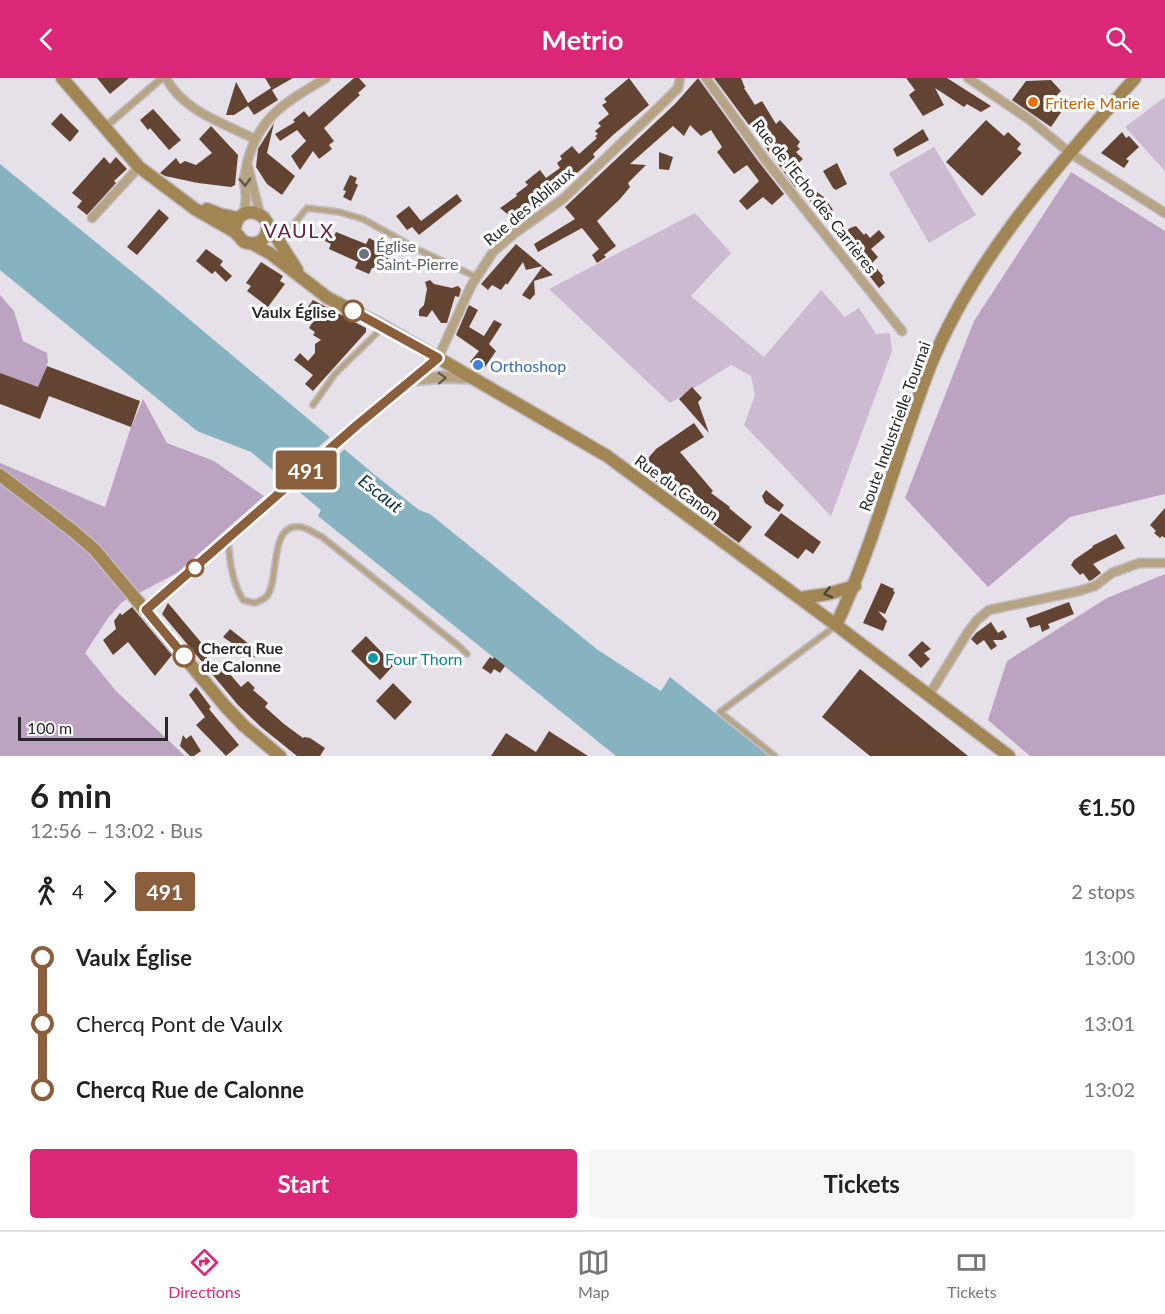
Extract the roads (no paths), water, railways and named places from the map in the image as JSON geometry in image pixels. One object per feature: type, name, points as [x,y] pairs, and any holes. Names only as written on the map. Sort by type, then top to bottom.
[{"type":"main road","points":[[62,78],[139,167],[159,184],[195,209],[235,232],[240,240],[253,244],[303,278]]},
{"type":"main road","name":"Route Industrielle Tournai","points":[[836,625],[855,586],[930,369],[958,308],[986,262],[1020,214],[1136,78]]},
{"type":"main road","points":[[181,198],[219,214],[241,215],[252,212],[263,219],[303,278]]},
{"type":"main road","points":[[235,232],[236,223],[241,215]]},
{"type":"main road","points":[[253,244],[265,237],[267,230],[263,219]]},
{"type":"main road","name":"Rue du Canon","points":[[303,278],[328,298],[383,326],[607,456],[1009,756]]},
{"type":"main road","points":[[0,476],[74,531],[95,550],[225,706],[244,726],[280,756]]},
{"type":"main road","points":[[800,598],[828,594],[855,586]]},
{"type":"street","points":[[104,128],[164,78],[171,88],[195,110],[255,139]]},
{"type":"street","points":[[241,215],[246,198],[244,179],[247,163],[263,123],[284,104],[326,78]]},
{"type":"street","name":"Rue des Abliaux","points":[[146,610],[356,426],[438,358],[476,277],[493,252],[515,232],[563,199],[672,94],[678,87],[680,78]]},
{"type":"street","name":"Rue de l'Echo des Carrières","points":[[706,78],[763,157],[902,331]]},
{"type":"street","points":[[968,78],[1030,120],[1070,153],[1165,213]]},
{"type":"street","points":[[247,163],[263,219]]},
{"type":"street","points":[[92,218],[139,167]]},
{"type":"street","points":[[411,380],[443,377],[474,378]]},
{"type":"street","points":[[929,695],[968,632],[989,610],[1095,586],[1112,573],[1139,563],[1165,563]]},
{"type":"lane","points":[[279,243],[307,208],[339,213],[363,219],[417,249],[476,277]]},
{"type":"lane","points":[[313,405],[335,374],[383,326]]},
{"type":"lane","points":[[228,538],[236,589],[243,600],[255,603],[267,596],[273,581],[280,538],[287,530],[303,528],[322,537],[467,654]]},
{"type":"lane","points":[[775,756],[720,712],[836,625]]},
{"type":"water","name":"Escaut","points":[[0,164],[375,475],[419,510],[430,514],[598,650],[661,691],[670,677],[769,756],[616,756],[318,516],[321,510],[251,452],[197,431],[0,270]]},
{"type":"place","name":"Friterie Marie","points":[[1033,102]]},
{"type":"place","name":"Église Saint-Pierre","points":[[364,254]]},
{"type":"place","name":"Vaulx Église","points":[[353,311]]},
{"type":"place","name":"Orthoshop","points":[[478,365]]},
{"type":"place","name":"Chercq Rue de Calonne","points":[[184,656]]},
{"type":"place","name":"Four Thorn","points":[[373,658]]},
{"type":"district","name":"VAULX","points":[[299,230]]}]
